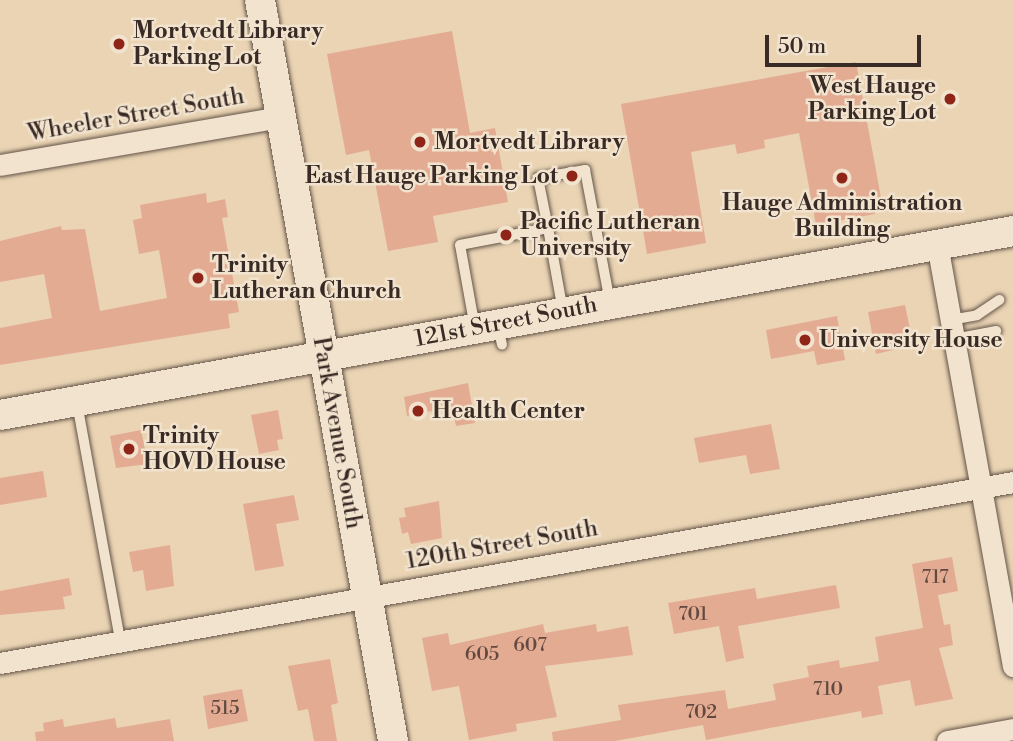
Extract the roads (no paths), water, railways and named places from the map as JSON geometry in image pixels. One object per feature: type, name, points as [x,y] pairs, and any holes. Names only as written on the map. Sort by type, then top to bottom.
[{"type":"street","name":"Park Avenue South","points":[[260,0],[393,741]]},
{"type":"street","name":"Wheeler Street South","points":[[0,165],[281,117]]},
{"type":"street","name":"121st Street South","points":[[0,415],[324,356],[492,332],[608,292],[1001,228]]},
{"type":"street","points":[[942,238],[952,329],[1013,666]]},
{"type":"street","name":"120th Street South","points":[[0,663],[366,595],[1013,482]]},
{"type":"street","points":[[947,741],[1013,729]]},
{"type":"lane","points":[[555,310],[548,229],[538,178],[585,170],[608,292]]},
{"type":"lane","points":[[492,332],[460,245],[548,229]]},
{"type":"lane","points":[[952,329],[999,300]]},
{"type":"lane","points":[[952,329],[996,331]]},
{"type":"lane","points":[[77,400],[120,640]]},
{"type":"place","name":"Mortvedt Library Parking Lot","points":[[119,44]]},
{"type":"place","name":"West Hauge Parking Lot","points":[[950,99]]},
{"type":"place","name":"Mortvedt Library","points":[[420,142]]},
{"type":"place","name":"East Hauge Parking Lot","points":[[572,176]]},
{"type":"place","name":"Hauge Administration Building","points":[[842,178]]},
{"type":"place","name":"Pacific Lutheran University","points":[[506,235]]},
{"type":"place","name":"Trinity Lutheran Church","points":[[198,278]]},
{"type":"place","name":"University House","points":[[805,340]]},
{"type":"place","name":"Health Center","points":[[418,411]]},
{"type":"place","name":"Trinity HOVD House","points":[[129,449]]}]
